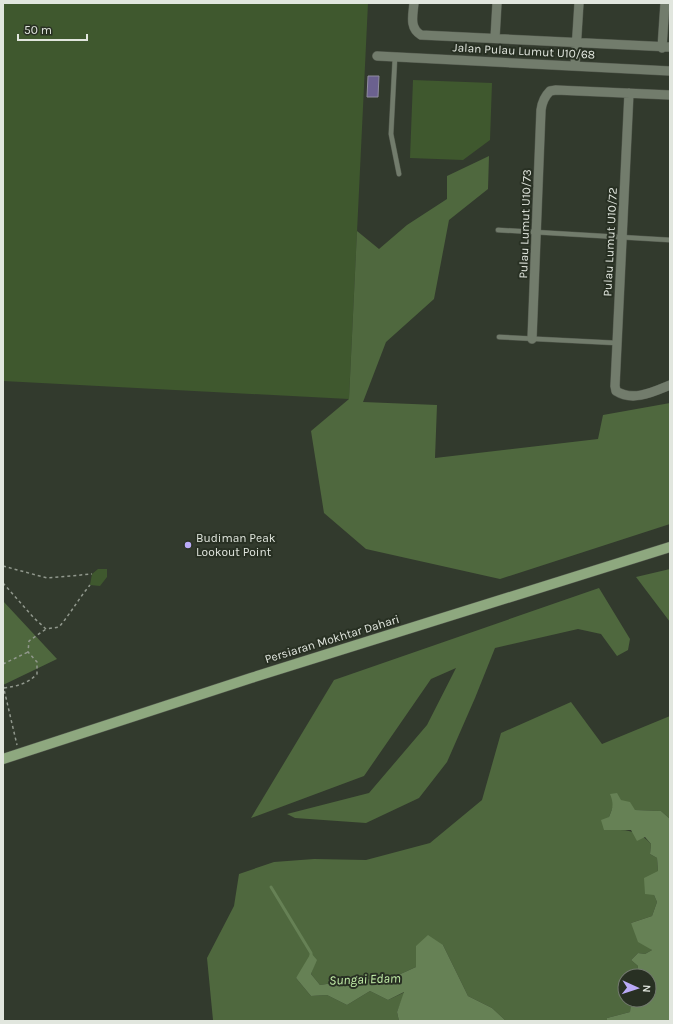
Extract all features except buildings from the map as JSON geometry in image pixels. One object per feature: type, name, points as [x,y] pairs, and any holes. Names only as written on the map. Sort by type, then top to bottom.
[{"type":"main road","name":"Persiaran Mokhtar Dahari","points":[[3,759],[19,752],[670,547]]},
{"type":"street","points":[[414,3],[413,26],[416,32],[421,35],[666,48],[665,3]]},
{"type":"street","points":[[495,38],[497,3]]},
{"type":"street","points":[[575,66],[579,3]]},
{"type":"street","name":"Jalan Pulau Lumut U10/68","points":[[378,56],[670,71]]},
{"type":"street","name":"Pulau Lumut U10/73","points":[[532,339],[542,102],[550,91],[629,93]]},
{"type":"street","points":[[629,93],[670,95]]},
{"type":"street","name":"Pulau Lumut U10/72","points":[[629,93],[615,380],[616,391],[626,396],[638,396],[670,386]]},
{"type":"lane","points":[[395,57],[391,134],[399,174]]},
{"type":"lane","points":[[498,230],[670,240]]},
{"type":"lane","points":[[499,337],[617,343]]},
{"type":"path","points":[[3,566],[47,578],[92,574]]},
{"type":"path","points":[[3,583],[34,618],[46,629]]},
{"type":"path","points":[[28,652],[29,641],[46,629],[59,627],[69,616],[76,601],[90,585]]},
{"type":"path","points":[[19,752],[3,687],[20,686],[30,682],[38,674],[38,662],[28,652]]},
{"type":"path","points":[[3,664],[28,652]]},
{"type":"shaded area","points":[[3,3],[368,3],[349,399],[3,381]]},
{"type":"shaded area","points":[[413,80],[492,83],[490,140],[463,160],[410,158]]},
{"type":"shaded area","points":[[489,156],[488,189],[449,220],[434,299],[386,342],[363,402],[437,405],[435,458],[598,439],[603,415],[670,403],[670,524],[500,579],[366,549],[324,513],[311,431],[349,399],[357,231],[379,249],[407,225],[447,199],[447,176]]},
{"type":"shaded area","points":[[98,569],[107,569],[107,577],[100,586],[90,585],[92,574]]},
{"type":"shaded area","points":[[670,569],[670,622],[636,577]]},
{"type":"shaded area","points":[[599,588],[630,639],[628,650],[617,656],[601,634],[578,629],[495,648],[447,762],[419,798],[366,823],[295,818],[287,814],[369,793],[427,725],[456,668],[431,679],[364,776],[251,818],[334,680]]},
{"type":"shaded area","points":[[3,601],[57,659],[3,685]]},
{"type":"shaded area","points":[[571,702],[602,744],[670,716],[670,819],[661,811],[635,810],[614,804],[604,830],[624,830],[641,835],[651,844],[650,854],[657,858],[658,871],[654,895],[657,902],[652,916],[631,923],[652,950],[645,954],[638,953],[631,960],[638,966],[638,968],[617,968],[617,1008],[630,1008],[630,1012],[607,1018],[607,1021],[506,1021],[492,1008],[468,996],[443,945],[416,946],[416,967],[385,981],[349,976],[340,982],[320,985],[311,974],[316,960],[296,978],[311,996],[327,995],[347,1005],[370,991],[388,1000],[405,992],[397,1012],[399,1021],[213,1020],[207,958],[234,906],[239,874],[274,862],[314,859],[366,860],[430,843],[482,800],[501,733]]},
{"type":"water","points":[[617,793],[621,800],[630,802],[635,810],[661,811],[670,819],[670,1021],[607,1021],[607,1018],[630,1012],[630,1008],[657,1008],[657,968],[638,968],[638,966],[631,960],[638,953],[645,954],[652,950],[638,942],[631,923],[652,916],[657,902],[654,895],[645,894],[644,878],[658,871],[657,858],[650,854],[651,844],[645,837],[637,841],[631,830],[604,830],[601,820],[609,817],[612,806],[610,794]]},
{"type":"water","points":[[428,935],[443,945],[468,996],[492,1008],[506,1021],[399,1021],[397,1012],[404,992],[388,1000],[370,991],[347,1005],[327,995],[311,996],[296,978],[311,953],[317,960],[311,974],[320,985],[340,982],[349,976],[385,981],[416,967],[416,946]]},
{"type":"waterway","name":"Sungai Edam","points":[[271,887],[311,953],[311,956]]},
{"type":"place","name":"Budiman Peak Lookout Point","points":[[188,545]]}]
